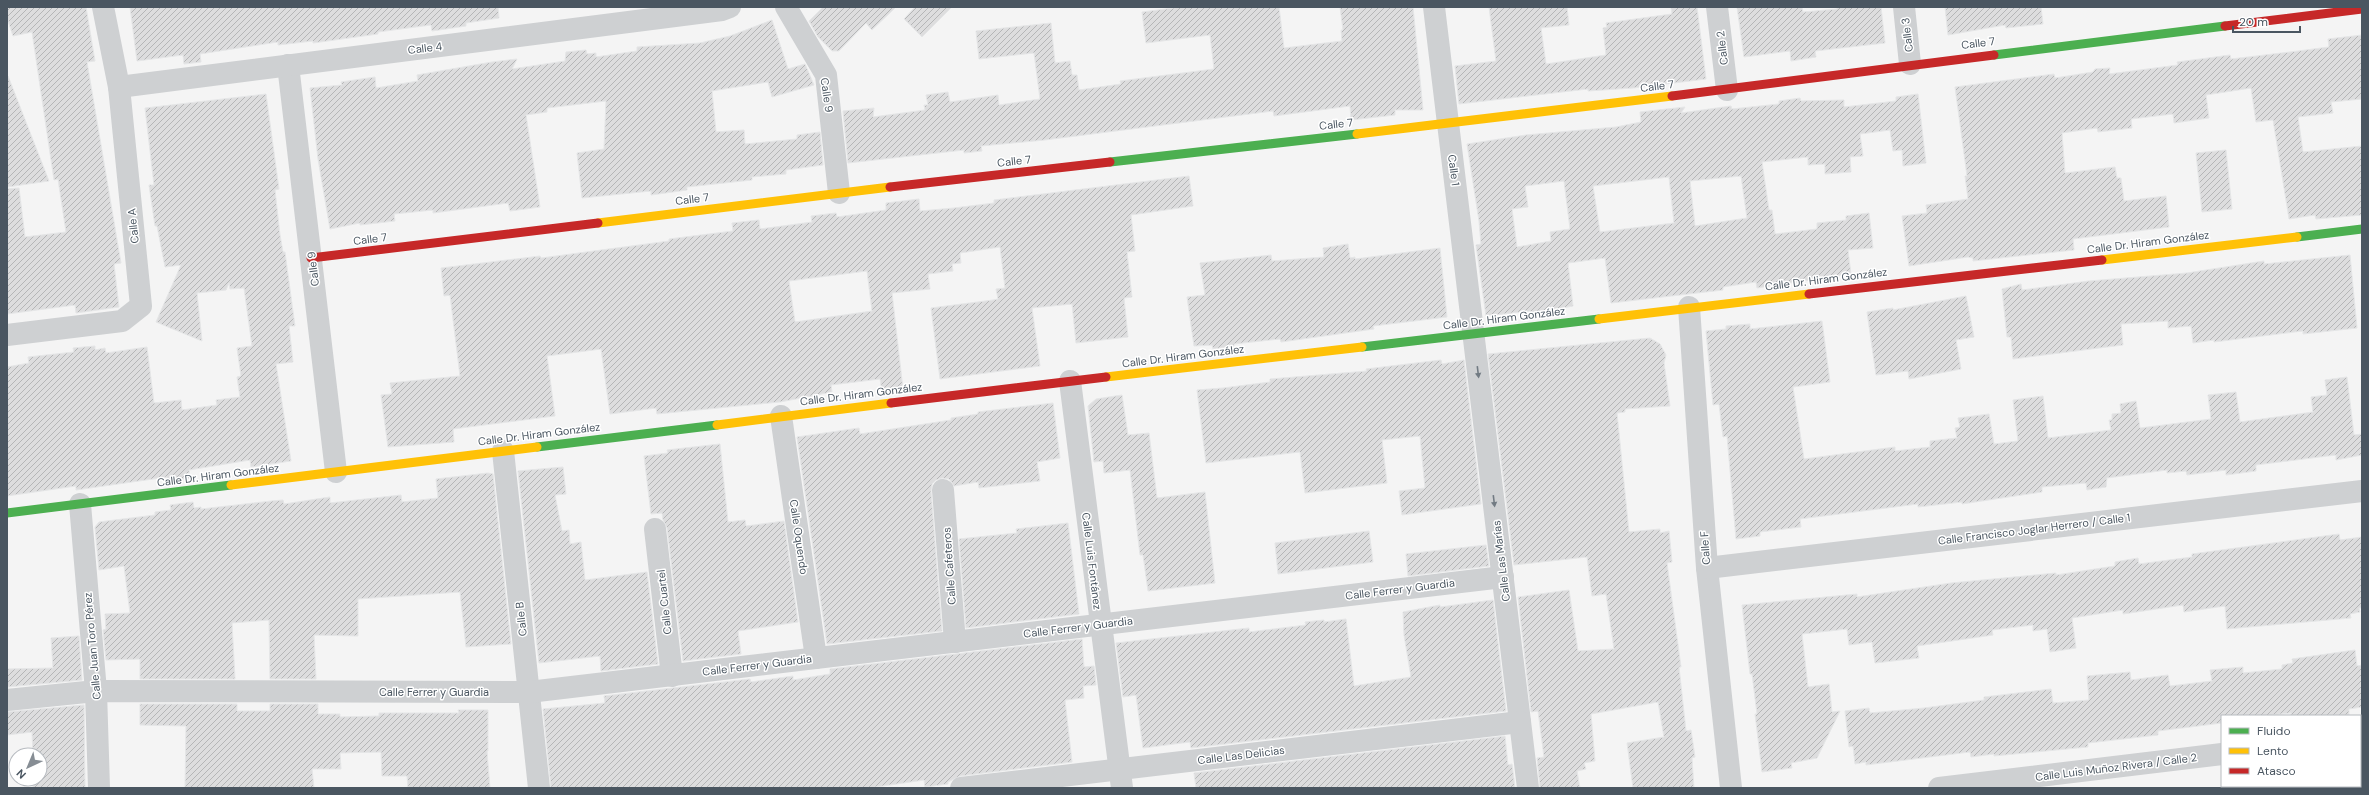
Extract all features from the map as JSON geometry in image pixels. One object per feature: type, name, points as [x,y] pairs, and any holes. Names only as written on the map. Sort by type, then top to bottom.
[{"type":"street","name":"Calle A","points":[[7,335],[122,321],[141,306],[119,87],[103,7]]},
{"type":"street","name":"Calle 4","points":[[119,87],[722,10],[730,7]]},
{"type":"street","name":"Calle 9","points":[[786,7],[826,75],[838,193]]},
{"type":"street","name":"Calle 1","points":[[1434,7],[1474,334]]},
{"type":"street","name":"Calle 2","points":[[1717,7],[1727,90]]},
{"type":"street","name":"Calle 3","points":[[1904,7],[1910,64]]},
{"type":"street","name":"Calle 7","points":[[311,258],[838,193],[1448,124],[1727,90],[1910,64],[2362,9]]},
{"type":"street","name":"Calle 9","points":[[288,65],[336,472]]},
{"type":"street","name":"Calle Dr. Hiram González","points":[[7,513],[1070,381],[2362,228]]},
{"type":"street","name":"Calle F","points":[[1688,308],[1706,568],[1731,788]]},
{"type":"street","name":"Calle Las Marías","points":[[1474,334],[1528,788]]},
{"type":"street","name":"Calle Luis Fontánez","points":[[1070,381],[1100,625],[1121,779]]},
{"type":"street","name":"Calle Oquendo","points":[[781,416],[816,658]]},
{"type":"street","name":"Calle B","points":[[503,451],[539,788]]},
{"type":"street","name":"Calle Cafeteros","points":[[943,490],[955,642]]},
{"type":"street","name":"Calle Francisco Joglar Herrero / Calle 1","points":[[1706,568],[2362,491]]},
{"type":"street","name":"Calle Juan Toro Pérez","points":[[80,504],[96,691],[99,788]]},
{"type":"street","name":"Calle Cuartel","points":[[655,529],[672,676]]},
{"type":"street","name":"Calle Ferrer y Guardia","points":[[7,700],[96,691],[529,692],[1503,577]]},
{"type":"street","name":"Calle Las Delicias","points":[[961,788],[1121,779],[1520,722]]},
{"type":"street","name":"Calle Luis Muñoz Rivera / Calle 2","points":[[1939,788],[2221,754]]},
{"type":"building","points":[[7,7],[86,7],[95,61],[87,62],[121,263],[114,264],[119,307],[76,313],[75,305],[7,314],[7,189],[19,188],[25,237],[66,232],[58,179],[54,180],[32,32],[13,36],[7,18]]},
{"type":"building","points":[[130,7],[498,7],[499,18],[466,23],[466,26],[432,31],[431,25],[313,43],[313,41],[278,45],[278,42],[200,54],[201,62],[184,64],[183,55],[137,61]]},
{"type":"building","points":[[823,7],[896,7],[872,30],[866,23],[839,51],[832,51],[818,37],[809,21]]},
{"type":"building","points":[[915,7],[952,7],[922,37],[904,19]]},
{"type":"building","points":[[1181,7],[1279,7],[1284,48],[1342,41],[1341,30],[1343,30],[1340,7],[1413,7],[1423,110],[1395,110],[1395,115],[1351,120],[1350,106],[1274,116],[1273,111],[1045,140],[981,146],[982,151],[964,153],[964,150],[848,163],[843,111],[874,108],[873,117],[925,110],[924,105],[928,105],[926,95],[948,92],[950,102],[998,95],[999,105],[1040,99],[1034,53],[979,59],[976,31],[1051,23],[1055,63],[1070,61],[1072,75],[1077,75],[1079,90],[1121,84],[1120,81],[1214,69],[1210,35],[1146,43],[1142,12]]},
{"type":"building","points":[[1489,7],[1567,7],[1569,25],[1541,28],[1546,64],[1606,55],[1603,28],[1607,27],[1606,23],[1672,14],[1671,7],[1697,7],[1706,79],[1633,88],[1588,91],[1588,89],[1459,104],[1455,66],[1496,61]]},
{"type":"building","points":[[1737,7],[1802,7],[1803,12],[1837,9],[1837,7],[1881,7],[1885,43],[1815,51],[1816,57],[1791,61],[1790,51],[1744,57]]},
{"type":"building","points":[[1945,7],[2041,7],[2043,24],[2006,28],[2005,25],[1948,35]]},
{"type":"building","points":[[772,20],[788,69],[805,64],[814,85],[772,97],[768,82],[712,91],[716,132],[744,130],[745,144],[797,139],[797,135],[820,132],[823,165],[786,170],[786,174],[752,177],[752,180],[687,187],[687,190],[651,195],[651,191],[582,198],[577,153],[604,149],[606,101],[547,108],[547,112],[526,115],[540,207],[510,211],[508,203],[433,213],[433,210],[394,214],[395,221],[360,225],[360,223],[330,229],[318,159],[310,88],[342,85],[341,82],[375,77],[376,88],[418,81],[417,75],[492,62],[517,59],[512,69],[565,61],[566,52],[586,50],[587,54],[596,53],[596,57],[637,51],[637,47],[700,43],[730,36]]},
{"type":"building","points":[[2362,35],[2362,99],[2331,102],[2333,113],[2298,117],[2303,152],[2362,146],[2362,215],[2316,219],[2315,215],[2289,219],[2273,120],[2256,122],[2251,88],[2206,95],[2209,118],[2174,123],[2173,114],[2131,119],[2132,128],[2098,132],[2097,128],[2062,133],[2065,173],[2115,167],[2117,178],[2121,178],[2124,201],[2166,196],[2169,227],[2073,239],[2074,250],[1973,261],[1973,258],[1968,257],[1909,266],[1902,216],[1927,213],[1926,205],[1968,199],[1965,176],[1967,176],[1955,87],[2054,74],[2055,78],[2093,72],[2095,69],[2110,68],[2109,74],[2178,65],[2177,62],[2230,55],[2231,59],[2298,51],[2329,47],[2328,39]]},
{"type":"building","points":[[8,76],[49,181],[7,187]]},
{"type":"building","points":[[266,94],[279,189],[275,190],[280,235],[283,252],[285,252],[295,326],[289,326],[293,362],[276,364],[291,461],[251,467],[250,460],[189,470],[190,478],[167,481],[167,477],[76,490],[76,486],[7,496],[7,367],[29,363],[28,357],[74,352],[73,348],[95,346],[95,350],[105,348],[106,353],[147,347],[154,403],[181,400],[182,410],[217,405],[216,400],[240,397],[237,377],[241,376],[237,348],[252,346],[244,288],[230,289],[229,283],[226,290],[197,293],[202,341],[156,322],[181,265],[165,267],[157,226],[155,226],[149,185],[154,185],[145,108]]},
{"type":"building","points":[[1918,94],[1926,163],[1903,166],[1902,150],[1893,151],[1890,130],[1860,134],[1863,156],[1850,157],[1851,172],[1825,174],[1825,164],[1808,165],[1808,157],[1762,162],[1769,210],[1772,210],[1775,234],[1817,229],[1817,223],[1846,220],[1846,216],[1869,213],[1873,248],[1848,250],[1851,274],[1757,288],[1756,282],[1723,287],[1723,290],[1611,303],[1605,258],[1568,263],[1573,306],[1530,314],[1530,311],[1486,316],[1476,245],[1481,244],[1479,221],[1467,144],[1526,135],[1616,127],[1641,122],[1640,112],[1685,107],[1681,113],[1731,106],[1732,109],[1779,104],[1779,101],[1800,98],[1801,101],[1844,100],[1844,107],[1896,101],[1896,97]],"holes":[[[1741,176],[1747,218],[1695,226],[1690,181]],[[1669,177],[1674,223],[1600,232],[1593,186]],[[1564,181],[1570,229],[1550,232],[1551,241],[1517,247],[1512,209],[1528,207],[1525,186]]]},
{"type":"building","points":[[2226,150],[2232,209],[2202,212],[2196,153]]},
{"type":"building","points":[[1189,176],[1193,206],[1131,215],[1135,251],[1127,252],[1132,297],[1124,298],[1128,337],[1076,343],[1072,304],[1032,308],[1040,366],[940,379],[931,308],[998,299],[996,289],[1005,288],[1000,247],[960,253],[961,263],[952,264],[953,271],[928,274],[930,289],[892,293],[903,389],[882,392],[880,379],[831,385],[832,392],[780,402],[657,414],[656,408],[610,414],[601,349],[547,356],[555,416],[453,429],[454,442],[388,447],[381,395],[392,394],[390,383],[460,376],[450,295],[444,296],[441,268],[540,256],[541,258],[669,241],[669,239],[733,231],[732,223],[759,220],[760,229],[812,222],[811,216],[836,213],[837,217],[886,210],[886,203],[919,199],[920,211],[994,203],[994,200]],"holes":[[[867,271],[872,311],[795,322],[789,281]]]},
{"type":"building","points":[[1348,244],[1350,258],[1355,257],[1355,259],[1440,248],[1447,317],[1373,326],[1374,329],[1281,342],[1280,339],[1234,344],[1234,346],[1213,349],[1212,345],[1194,346],[1187,297],[1205,295],[1200,263],[1271,255],[1272,261],[1324,257],[1323,248]]},
{"type":"building","points":[[2350,255],[2357,328],[2303,334],[2303,331],[2214,342],[2214,340],[2193,343],[2191,326],[2168,328],[2168,321],[2121,324],[2123,345],[2013,359],[2011,337],[2007,337],[2002,289],[2021,284],[2022,290],[2089,281],[2187,273],[2264,261],[2264,264]]},
{"type":"building","points":[[1966,296],[1974,337],[1956,340],[1961,369],[1909,379],[1908,371],[1876,375],[1867,312],[1893,308],[1893,310]]},
{"type":"building","points":[[1822,321],[1830,382],[1793,387],[1804,459],[1895,447],[1895,451],[1930,447],[1930,441],[1957,438],[1955,428],[1960,427],[1958,418],[1989,414],[1994,444],[2018,441],[2013,400],[2043,396],[2048,438],[2111,430],[2109,420],[2112,420],[2112,414],[2121,413],[2120,404],[2136,401],[2140,428],[2211,419],[2208,395],[2236,392],[2240,422],[2313,412],[2311,397],[2327,395],[2325,380],[2347,377],[2354,435],[2362,434],[2362,455],[2336,460],[2336,455],[2256,465],[2256,471],[2226,475],[2226,470],[2187,475],[2186,471],[2167,473],[2167,470],[2107,478],[2106,487],[2087,490],[2086,483],[2042,487],[2042,492],[1962,504],[1962,502],[1918,507],[1918,504],[1800,519],[1801,527],[1760,532],[1760,536],[1736,539],[1727,436],[1723,437],[1719,404],[1713,405],[1706,331],[1726,329],[1726,326],[1750,324],[1750,329]]},
{"type":"building","points":[[1650,338],[1660,344],[1666,355],[1664,363],[1670,406],[1625,409],[1625,412],[1617,413],[1629,532],[1660,529],[1660,533],[1669,531],[1672,562],[1667,563],[1681,667],[1679,667],[1686,731],[1691,730],[1695,757],[1692,758],[1694,788],[1633,788],[1627,743],[1664,737],[1658,702],[1591,714],[1595,761],[1584,763],[1586,769],[1577,771],[1580,788],[1540,788],[1537,758],[1544,757],[1538,711],[1531,712],[1518,597],[1569,590],[1578,651],[1614,649],[1606,594],[1592,596],[1587,557],[1514,565],[1488,354]]},
{"type":"building","points":[[1441,360],[1442,364],[1464,360],[1481,504],[1402,515],[1399,491],[1425,488],[1420,436],[1382,440],[1387,483],[1305,493],[1300,452],[1206,463],[1197,390],[1270,382],[1270,379],[1367,371],[1366,369]]},
{"type":"building","points":[[1122,395],[1128,435],[1149,433],[1157,498],[1205,492],[1215,583],[1148,591],[1143,555],[1140,555],[1130,470],[1104,473],[1103,461],[1094,462],[1088,406],[1096,399]]},
{"type":"building","points":[[1053,403],[1060,458],[1037,462],[1040,481],[979,488],[978,482],[954,486],[949,479],[942,478],[936,480],[932,484],[931,491],[942,631],[827,644],[797,437],[859,428],[860,434],[951,420],[951,418],[978,414],[978,412]]},
{"type":"building","points":[[720,444],[728,522],[745,520],[746,526],[784,521],[798,622],[738,631],[741,654],[683,661],[667,528],[663,520],[662,513],[651,514],[644,456],[668,453],[667,450]]},
{"type":"building","points":[[563,467],[566,494],[555,495],[562,531],[569,530],[570,544],[581,542],[585,580],[647,572],[658,664],[601,671],[600,656],[539,663],[518,471]]},
{"type":"building","points":[[488,473],[493,474],[511,644],[466,647],[460,592],[358,599],[358,636],[314,635],[316,679],[270,679],[269,620],[232,623],[235,679],[140,679],[140,659],[106,660],[103,630],[106,629],[105,614],[130,613],[124,566],[99,570],[95,527],[99,522],[155,515],[155,512],[171,510],[170,505],[193,502],[194,508],[201,507],[201,509],[283,500],[284,504],[330,497],[330,503],[401,495],[402,502],[438,498],[436,479]]},
{"type":"building","points":[[1068,523],[1079,614],[966,628],[959,539],[1017,533],[1016,529]]},
{"type":"building","points":[[1369,531],[1373,562],[1278,574],[1275,543]]},
{"type":"building","points":[[2339,534],[2340,540],[2362,537],[2362,608],[2359,608],[2360,612],[2350,614],[2351,618],[2227,629],[2225,606],[2184,612],[2183,605],[2123,614],[2123,610],[2072,618],[2076,648],[2050,652],[2047,629],[2033,631],[2033,625],[1992,630],[1993,635],[1917,646],[1919,658],[1875,663],[1872,642],[1849,645],[1847,629],[1802,634],[1808,687],[1829,684],[1832,712],[1840,711],[1817,758],[1791,763],[1792,768],[1762,772],[1755,714],[1757,714],[1752,674],[1750,674],[1742,605],[1857,594],[1857,597],[1951,583],[2056,573],[2056,575],[2115,566],[2115,562],[2138,558],[2139,564],[2192,557],[2192,554]]},
{"type":"building","points":[[1486,545],[1489,566],[1408,576],[1406,554]]},
{"type":"building","points":[[1493,600],[1506,711],[1191,748],[1190,742],[1143,748],[1136,695],[1123,697],[1116,643],[1249,628],[1249,632],[1306,625],[1305,622],[1324,620],[1324,622],[1346,619],[1354,686],[1411,677],[1404,635],[1403,612],[1440,605],[1440,607]]},
{"type":"building","points":[[79,636],[82,680],[7,687],[7,669],[53,668],[51,638]]},
{"type":"building","points":[[1082,639],[1084,667],[1094,666],[1096,685],[1083,686],[1084,698],[1065,700],[1072,762],[960,776],[948,782],[948,784],[925,787],[924,780],[869,788],[551,788],[543,709],[605,703],[604,696],[750,679],[751,682],[793,676],[793,680],[830,674],[830,669]]},
{"type":"building","points":[[2355,650],[2357,666],[2362,665],[2362,707],[2349,709],[2349,715],[2291,715],[2291,713],[2272,715],[2221,715],[2221,723],[2158,731],[2158,735],[2088,743],[2088,747],[1994,756],[1994,754],[1971,757],[1970,752],[1866,765],[1866,762],[1855,764],[1853,746],[1849,747],[1845,711],[1869,708],[1870,713],[1924,708],[1984,700],[1984,697],[2051,689],[2053,703],[2089,700],[2087,676],[2130,672],[2131,680],[2168,675],[2170,686],[2212,681],[2210,670],[2243,667],[2243,673],[2282,669],[2282,665],[2293,663],[2292,659]]},
{"type":"building","points":[[140,704],[237,704],[237,711],[270,711],[270,704],[318,704],[318,714],[340,714],[340,717],[379,716],[379,713],[459,713],[458,710],[488,710],[487,751],[490,788],[408,788],[407,776],[382,776],[381,752],[340,753],[341,769],[312,769],[314,788],[185,788],[186,726],[140,725]]},
{"type":"building","points":[[84,705],[85,788],[33,788],[48,787],[48,747],[33,747],[32,732],[7,735],[7,712]]},
{"type":"building","points":[[1505,736],[1508,765],[1512,764],[1515,788],[1196,788],[1194,773]]},
{"type":"traffic: fast","points":[[1994,55],[2225,26]]},
{"type":"traffic: fast","points":[[1110,162],[1357,134]]},
{"type":"traffic: fast","points":[[2297,237],[2362,229]]},
{"type":"traffic: fast","points":[[1362,347],[1599,319]]},
{"type":"traffic: fast","points":[[537,447],[717,425]]},
{"type":"traffic: fast","points":[[7,513],[231,485]]},
{"type":"traffic: slow","points":[[1357,134],[1672,96]]},
{"type":"traffic: slow","points":[[598,223],[890,187]]},
{"type":"traffic: slow","points":[[2102,260],[2297,237]]},
{"type":"traffic: slow","points":[[1599,319],[1809,294]]},
{"type":"traffic: slow","points":[[1106,377],[1362,347]]},
{"type":"traffic: slow","points":[[717,425],[891,403]]},
{"type":"traffic: slow","points":[[231,485],[537,447]]},
{"type":"traffic: jam","points":[[2225,26],[2362,9]]},
{"type":"traffic: jam","points":[[1672,96],[1994,55]]},
{"type":"traffic: jam","points":[[890,187],[1110,162]]},
{"type":"traffic: jam","points":[[311,258],[598,223]]},
{"type":"traffic: jam","points":[[1809,294],[2102,260]]},
{"type":"traffic: jam","points":[[891,403],[1106,377]]}]
